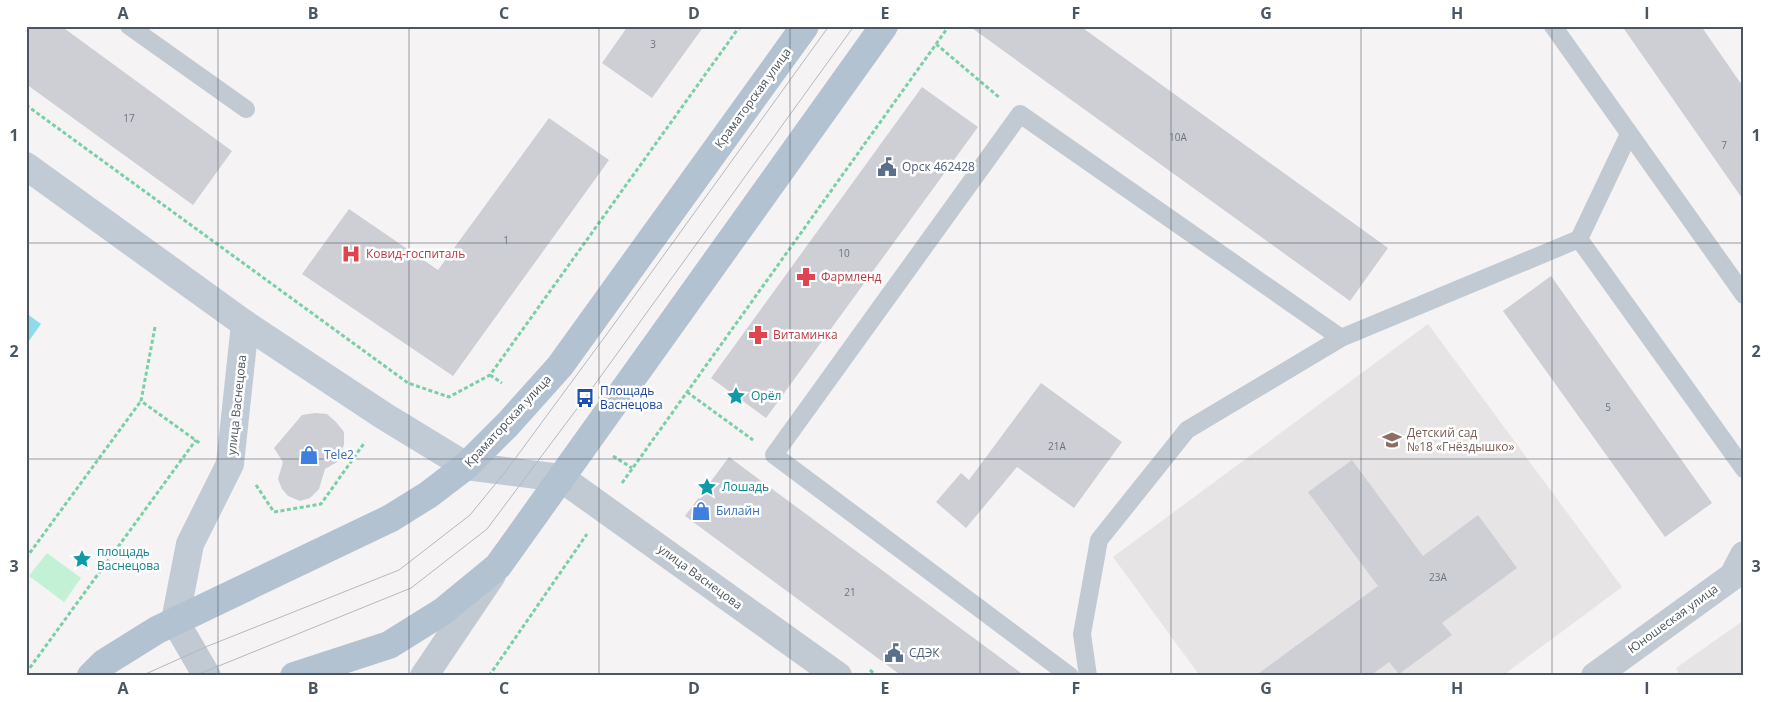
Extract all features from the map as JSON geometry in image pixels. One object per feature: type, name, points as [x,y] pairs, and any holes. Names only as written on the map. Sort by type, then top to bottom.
[{"type":"main road","name":"Краматорская улица","points":[[90,676],[104,663],[175,621],[391,518],[428,496],[466,466],[508,424],[560,366],[805,26]]},
{"type":"main road","points":[[294,676],[389,645],[442,612],[498,566],[884,26]]},
{"type":"main road","points":[[26,166],[246,324],[384,416],[466,466],[561,478]]},
{"type":"main road","name":"улица Васнецова","points":[[175,621],[190,544],[230,464],[246,324]]},
{"type":"street","name":"улица Васнецова","points":[[561,478],[838,676]]},
{"type":"street","name":"Юношеская улица","points":[[1595,676],[1733,576],[1744,555]]},
{"type":"street","points":[[424,676],[498,566]]},
{"type":"street","points":[[175,621],[207,676]]},
{"type":"lane","points":[[129,26],[246,109]]},
{"type":"lane","points":[[1553,26],[1744,295]]},
{"type":"lane","points":[[1070,676],[774,455],[1020,114],[1341,338]]},
{"type":"lane","points":[[1088,676],[1082,634],[1099,540],[1187,430],[1341,338],[1580,239],[1629,134]]},
{"type":"lane","points":[[1580,239],[1744,469]]},
{"type":"path","points":[[26,105],[408,383],[449,397],[490,375],[740,26]]},
{"type":"path","points":[[489,676],[632,468],[949,26]]},
{"type":"path","points":[[936,44],[1020,114]]},
{"type":"path","points":[[687,392],[774,455]]},
{"type":"path","points":[[26,558],[141,401]]},
{"type":"path","points":[[26,673],[196,440]]},
{"type":"shaded area","name":"Детский сад №18 «Гнёздышко»","points":[[1428,324],[1622,587],[1502,676],[1200,676],[1113,557]]},
{"type":"shaded area","points":[[1744,620],[1744,676],[1681,676],[1676,668]]},
{"type":"green space","points":[[47,553],[81,578],[64,602],[29,576]]},
{"type":"water","points":[[26,313],[41,324],[26,345]]},
{"type":"building","points":[[26,26],[61,26],[232,151],[193,205],[26,84]]},
{"type":"building","points":[[628,26],[704,26],[652,98],[602,63]]},
{"type":"building","points":[[969,26],[1080,26],[1388,248],[1350,301]]},
{"type":"building","points":[[1622,26],[1701,26],[1744,88],[1744,201]]},
{"type":"building","points":[[922,87],[978,127],[766,418],[711,378]]},
{"type":"building","points":[[549,118],[609,160],[453,376],[302,274],[349,209],[438,270]]},
{"type":"building","points":[[1551,276],[1712,503],[1665,537],[1503,311]]},
{"type":"building","points":[[1041,383],[1122,442],[1074,508],[1017,467],[966,528],[936,502],[961,473],[969,480]]},
{"type":"building","name":"Tele2","points":[[327,414],[336,422],[344,432],[344,445],[337,462],[325,469],[319,489],[310,498],[300,501],[288,496],[282,489],[278,479],[283,462],[274,448],[302,415]]},
{"type":"building","points":[[729,457],[1025,676],[902,676],[685,516]]},
{"type":"building","points":[[1352,460],[1423,556],[1478,515],[1517,568],[1442,623],[1452,635],[1399,674],[1389,662],[1370,676],[1255,676],[1378,586],[1308,492]]},
{"type":"tram line","points":[[141,676],[208,646],[399,570],[470,515],[506,471],[612,327],[829,26]]},
{"type":"tram line","points":[[194,676],[411,588],[487,529],[585,398],[854,26]]},
{"type":"place","name":"Орск 462428","points":[[887,167]]},
{"type":"place","name":"Ковид-госпиталь","points":[[351,254]]},
{"type":"place","name":"Фармленд","points":[[806,277]]},
{"type":"place","name":"Витаминка","points":[[758,335]]},
{"type":"place","name":"Орёл","points":[[736,396]]},
{"type":"place","name":"Площадь Васнецова","points":[[585,398]]},
{"type":"place","name":"Детский сад №18 «Гнёздышко»","points":[[1392,440]]},
{"type":"place","name":"Tele2","points":[[309,455]]},
{"type":"place","name":"Лошадь","points":[[707,487]]},
{"type":"place","name":"Билайн","points":[[701,511]]},
{"type":"place","name":"площадь Васнецова","points":[[82,559]]},
{"type":"place","name":"СДЭК","points":[[894,653]]}]
